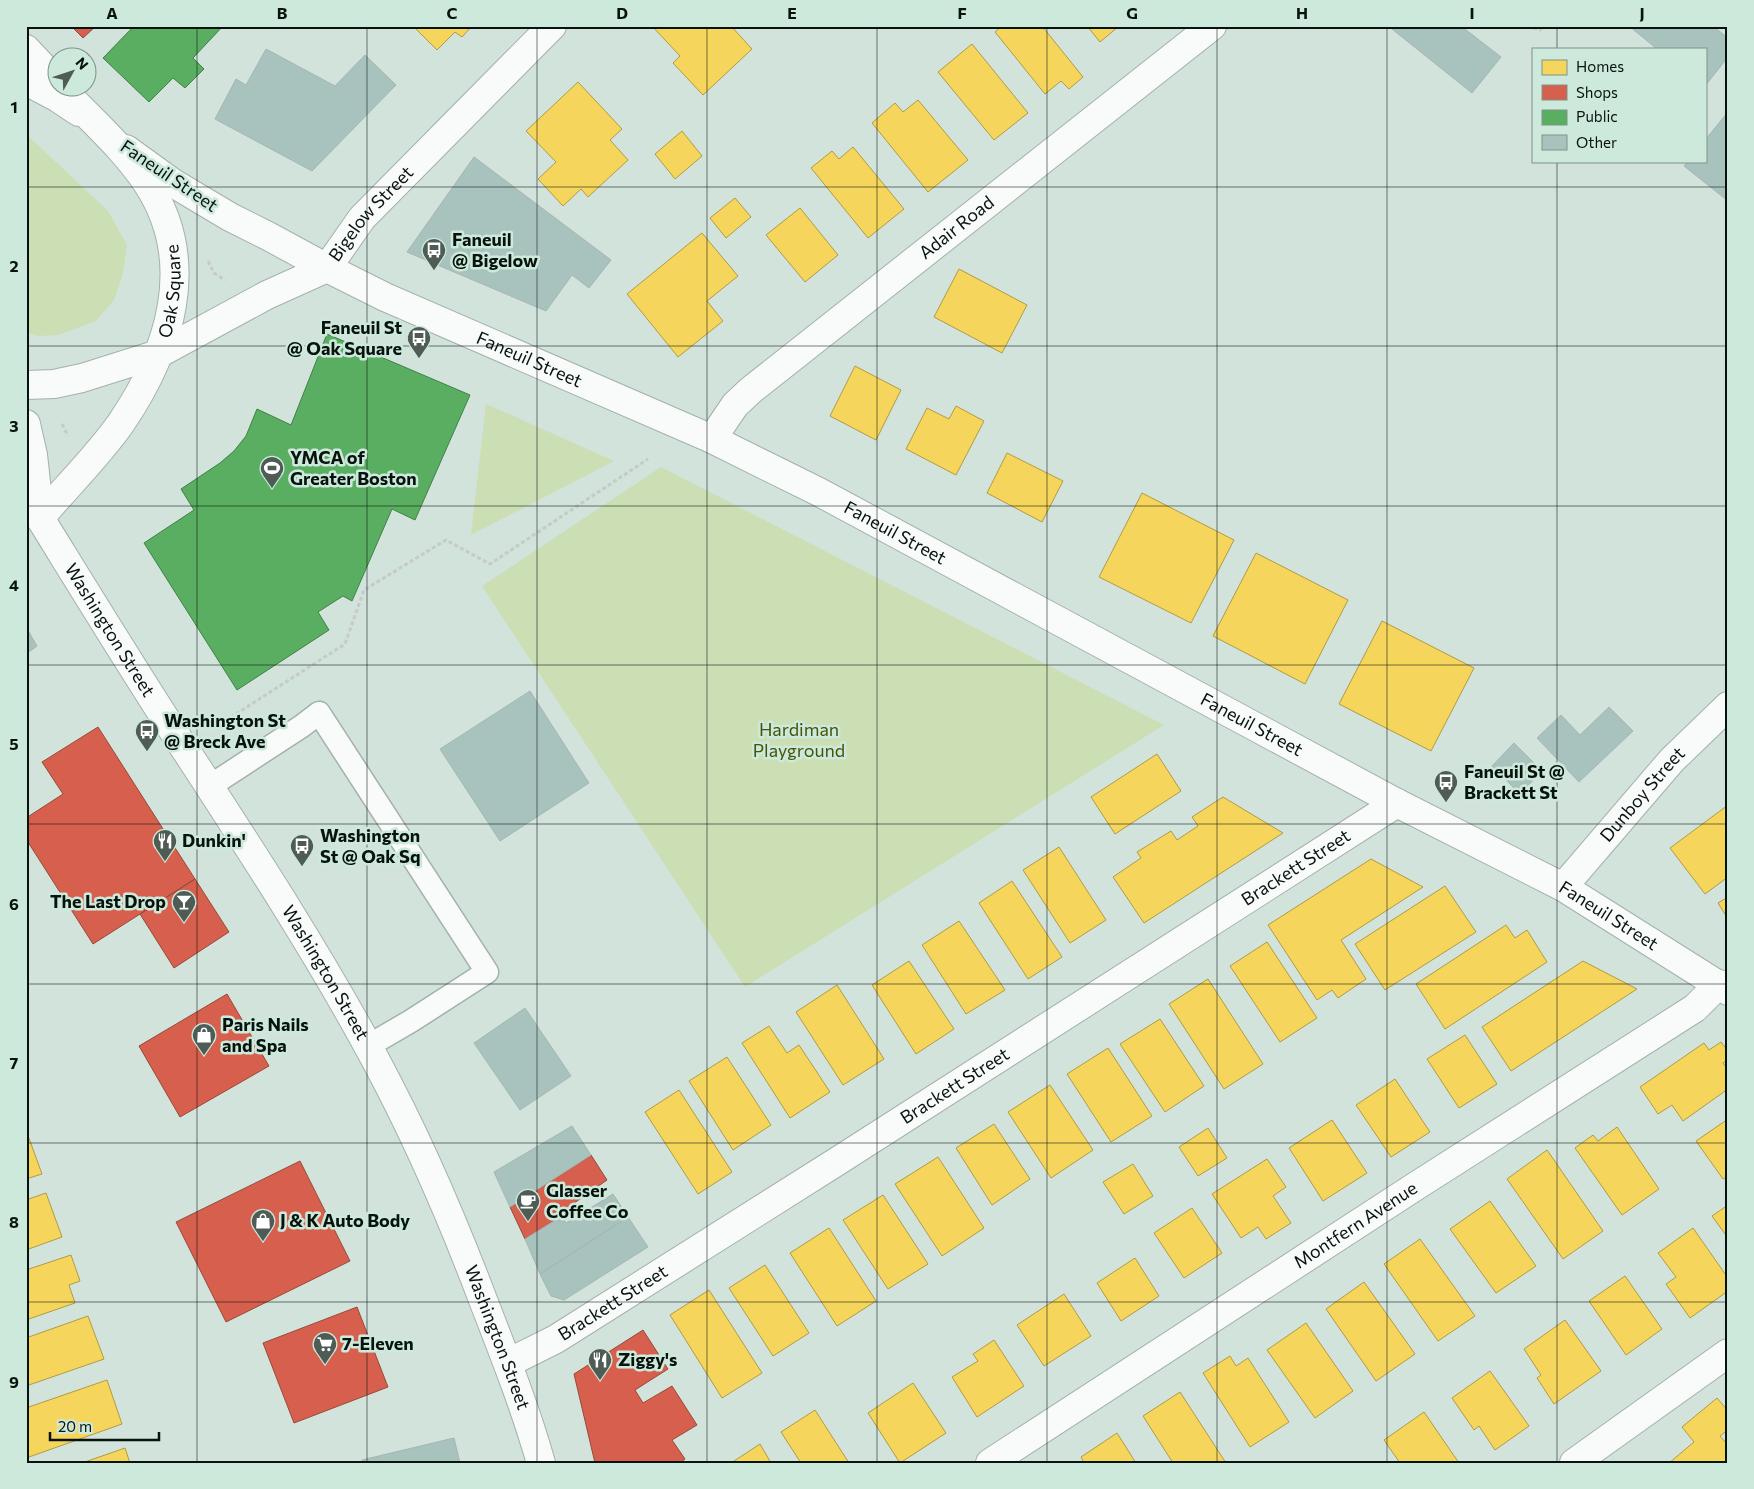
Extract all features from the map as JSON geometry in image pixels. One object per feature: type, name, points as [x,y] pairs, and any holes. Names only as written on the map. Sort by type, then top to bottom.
[{"type":"street","name":"Bigelow Street","points":[[158,354],[267,295],[327,268],[362,218],[552,26]]},
{"type":"street","name":"Adair Road","points":[[712,439],[735,405],[751,390],[1212,26]]},
{"type":"street","points":[[26,49],[48,72]]},
{"type":"street","name":"Oak Square","points":[[26,81],[58,98],[99,126],[122,150],[148,185],[167,225],[174,251],[175,292],[158,354],[120,425],[33,512]]},
{"type":"street","name":"Faneuil Street","points":[[71,98],[99,126],[146,164],[173,183],[230,217],[385,297],[712,439],[819,492],[1397,803],[1563,887],[1723,987]]},
{"type":"street","name":"Oak Square","points":[[26,385],[54,384],[82,378],[158,354]]},
{"type":"street","name":"Washington Street","points":[[26,424],[33,512],[302,932],[368,1046],[403,1112],[456,1229],[508,1363],[541,1463]]},
{"type":"street","name":"Dunboy Street","points":[[1563,887],[1672,760],[1728,706]]},
{"type":"street","name":"Brackett Street","points":[[508,1363],[572,1329],[1397,803]]},
{"type":"street","name":"Montfern Avenue","points":[[990,1463],[1416,1186],[1695,1008],[1723,987]]},
{"type":"street","points":[[1574,1463],[1728,1353]]},
{"type":"lane","points":[[210,786],[319,713],[487,972],[412,1021],[368,1046]]},
{"type":"path","points":[[1527,26],[1540,30],[1543,26]]},
{"type":"path","points":[[205,255],[214,273],[225,281],[233,278]]},
{"type":"path","points":[[58,416],[71,442]]},
{"type":"path","points":[[225,721],[345,644],[364,590],[446,540],[490,564],[648,459]]},
{"type":"green space","points":[[26,134],[108,211],[127,245],[123,273],[114,300],[96,321],[58,335],[37,336],[26,332]]},
{"type":"green space","points":[[486,404],[614,461],[471,535]]},
{"type":"green space","name":"Hardiman Playground","points":[[661,467],[1164,725],[745,987],[482,586]]},
{"type":"building: Homes","points":[[413,26],[472,26],[462,37],[455,32],[437,50]]},
{"type":"building: Homes","points":[[652,26],[731,26],[752,49],[703,95],[673,63],[680,56]]},
{"type":"building: Homes","points":[[1002,26],[1042,26],[1083,77],[1069,89],[1061,81],[1045,94],[995,32]]},
{"type":"building: Homes","points":[[1087,26],[1119,26],[1100,42]]},
{"type":"building: Homes","points":[[972,44],[1028,113],[994,140],[938,72]]},
{"type":"building: Homes","points":[[578,82],[622,129],[610,140],[628,160],[588,197],[581,189],[563,206],[538,179],[556,162],[526,131]]},
{"type":"building: Homes","points":[[918,100],[968,160],[928,192],[872,123],[895,103],[903,112]]},
{"type":"building: Homes","points":[[682,131],[702,156],[675,179],[655,154]]},
{"type":"building: Homes","points":[[853,147],[904,209],[868,238],[811,168],[832,151],[839,159]]},
{"type":"building: Homes","points":[[735,198],[751,217],[726,238],[710,218]]},
{"type":"building: Homes","points":[[800,208],[838,255],[805,282],[766,235]]},
{"type":"building: Homes","points":[[702,233],[738,276],[707,301],[723,321],[678,357],[627,294]]},
{"type":"building: Homes","points":[[959,269],[1027,305],[1002,353],[934,317]]},
{"type":"building: Homes","points":[[855,366],[901,390],[876,440],[830,416]]},
{"type":"building: Homes","points":[[956,406],[984,421],[956,475],[906,449],[927,408],[949,419]]},
{"type":"building: Homes","points":[[1007,453],[1063,481],[1042,522],[987,493]]},
{"type":"building: Homes","points":[[1142,493],[1234,540],[1191,623],[1099,577]]},
{"type":"building: Homes","points":[[1256,553],[1348,600],[1305,684],[1213,636]]},
{"type":"building: Homes","points":[[1382,621],[1474,668],[1431,751],[1339,704]]},
{"type":"building: Homes","points":[[1157,754],[1181,791],[1115,834],[1091,797]]},
{"type":"building: Homes","points":[[1223,797],[1283,833],[1144,923],[1113,877],[1141,858],[1137,852],[1171,831],[1177,840],[1198,826],[1192,817]]},
{"type":"building: Homes","points":[[1728,805],[1728,877],[1705,894],[1670,848]]},
{"type":"building: Homes","points":[[1059,847],[1106,920],[1070,943],[1023,870]]},
{"type":"building: Homes","points":[[1371,859],[1423,887],[1341,940],[1366,979],[1338,998],[1332,990],[1317,1000],[1268,925]]},
{"type":"building: Homes","points":[[1012,881],[1062,957],[1028,979],[979,903]]},
{"type":"building: Homes","points":[[1445,886],[1476,932],[1385,990],[1355,944]]},
{"type":"building: Homes","points":[[1728,897],[1728,919],[1718,903]]},
{"type":"building: Homes","points":[[959,921],[1005,990],[966,1014],[922,945]]},
{"type":"building: Homes","points":[[1506,925],[1515,938],[1527,930],[1547,962],[1445,1029],[1416,984]]},
{"type":"building: Homes","points":[[1267,942],[1317,1018],[1280,1042],[1230,966]]},
{"type":"building: Homes","points":[[909,961],[954,1029],[916,1054],[872,985]]},
{"type":"building: Homes","points":[[1583,961],[1637,989],[1511,1071],[1482,1027]]},
{"type":"building: Homes","points":[[1208,979],[1263,1064],[1224,1089],[1169,1004]]},
{"type":"building: Homes","points":[[837,985],[884,1059],[843,1085],[796,1012]]},
{"type":"building: Homes","points":[[1160,1019],[1204,1086],[1165,1112],[1120,1044]]},
{"type":"building: Homes","points":[[769,1026],[787,1053],[799,1045],[830,1092],[790,1118],[742,1043]]},
{"type":"building: Homes","points":[[1465,1035],[1497,1084],[1459,1108],[1427,1059]]},
{"type":"building: Homes","points":[[1721,1042],[1728,1051],[1728,1060],[1723,1063],[1728,1070],[1728,1089],[1683,1121],[1672,1105],[1658,1114],[1640,1087],[1704,1043],[1709,1050]]},
{"type":"building: Homes","points":[[1108,1048],[1152,1116],[1111,1142],[1067,1074]]},
{"type":"building: Homes","points":[[727,1057],[771,1125],[733,1150],[689,1081]]},
{"type":"building: Homes","points":[[1395,1079],[1430,1132],[1391,1157],[1356,1105]]},
{"type":"building: Homes","points":[[1050,1085],[1093,1150],[1051,1178],[1008,1112]]},
{"type":"building: Homes","points":[[679,1090],[732,1172],[698,1194],[645,1112]]},
{"type":"building: Homes","points":[[1728,1119],[1728,1176],[1723,1179],[1696,1141]]},
{"type":"building: Homes","points":[[1332,1120],[1367,1173],[1323,1201],[1289,1148]]},
{"type":"building: Homes","points":[[994,1124],[1030,1179],[992,1205],[956,1148]]},
{"type":"building: Homes","points":[[1617,1127],[1659,1189],[1622,1215],[1575,1148],[1593,1135],[1598,1141]]},
{"type":"building: Homes","points":[[1208,1128],[1227,1158],[1198,1176],[1179,1147]]},
{"type":"building: Homes","points":[[26,1130],[42,1174],[26,1179]]},
{"type":"building: Homes","points":[[1547,1150],[1603,1231],[1563,1259],[1507,1179]]},
{"type":"building: Homes","points":[[938,1157],[984,1228],[942,1256],[895,1184]]},
{"type":"building: Homes","points":[[1267,1159],[1286,1187],[1273,1196],[1291,1223],[1266,1239],[1258,1227],[1241,1238],[1212,1194]]},
{"type":"building: Homes","points":[[1133,1164],[1153,1196],[1124,1214],[1103,1182]]},
{"type":"building: Homes","points":[[46,1193],[62,1237],[26,1250],[26,1200]]},
{"type":"building: Homes","points":[[883,1195],[928,1264],[888,1289],[843,1220]]},
{"type":"building: Homes","points":[[1490,1201],[1536,1266],[1496,1293],[1450,1229]]},
{"type":"building: Homes","points":[[1728,1205],[1728,1238],[1712,1216]]},
{"type":"building: Homes","points":[[1192,1208],[1222,1253],[1184,1278],[1154,1233]]},
{"type":"building: Homes","points":[[829,1228],[876,1301],[837,1326],[790,1253]]},
{"type":"building: Homes","points":[[1693,1228],[1728,1278],[1728,1291],[1690,1318],[1666,1284],[1676,1277],[1658,1253]]},
{"type":"building: Homes","points":[[1420,1239],[1475,1316],[1438,1341],[1384,1264]]},
{"type":"building: Homes","points":[[71,1255],[80,1281],[69,1285],[75,1303],[26,1320],[26,1270]]},
{"type":"building: Homes","points":[[1135,1258],[1159,1296],[1121,1321],[1097,1283]]},
{"type":"building: Homes","points":[[765,1265],[809,1333],[773,1356],[729,1288]]},
{"type":"building: Homes","points":[[1625,1276],[1662,1329],[1626,1355],[1589,1301]]},
{"type":"building: Homes","points":[[1364,1282],[1415,1354],[1376,1381],[1326,1309]]},
{"type":"building: Homes","points":[[709,1290],[762,1373],[722,1398],[670,1315]]},
{"type":"building: Homes","points":[[1064,1294],[1091,1336],[1044,1366],[1017,1325]]},
{"type":"building: Homes","points":[[88,1316],[104,1359],[26,1386],[26,1338]]},
{"type":"building: Homes","points":[[1565,1320],[1601,1371],[1554,1404],[1537,1378],[1541,1375],[1524,1349]]},
{"type":"building: Homes","points":[[1306,1323],[1353,1391],[1315,1418],[1267,1350]]},
{"type":"building: Homes","points":[[994,1340],[1024,1386],[977,1417],[952,1377],[978,1361],[973,1354]]},
{"type":"building: Homes","points":[[1230,1356],[1236,1366],[1248,1358],[1289,1422],[1250,1447],[1203,1373]]},
{"type":"building: Homes","points":[[1490,1371],[1529,1426],[1495,1450],[1479,1426],[1474,1430],[1452,1398]]},
{"type":"building: Homes","points":[[107,1380],[122,1424],[29,1457],[26,1449],[26,1408]]},
{"type":"building: Homes","points":[[913,1383],[946,1433],[900,1463],[868,1413]]},
{"type":"building: Homes","points":[[1180,1392],[1226,1463],[1173,1463],[1143,1416]]},
{"type":"building: Homes","points":[[1717,1398],[1728,1411],[1728,1430],[1720,1436],[1728,1445],[1728,1463],[1669,1463],[1694,1442],[1682,1427]]},
{"type":"building: Homes","points":[[815,1410],[849,1463],[801,1463],[781,1432]]},
{"type":"building: Homes","points":[[1424,1412],[1459,1463],[1400,1463],[1384,1440]]},
{"type":"building: Homes","points":[[1117,1433],[1136,1463],[1084,1463],[1081,1457]]},
{"type":"building: Homes","points":[[760,1444],[771,1463],[731,1463]]},
{"type":"building: Homes","points":[[125,1448],[130,1463],[82,1463]]},
{"type":"building: Shops","points":[[71,26],[96,26],[83,38]]},
{"type":"building: Shops","points":[[98,727],[195,879],[93,944],[26,839],[26,818],[63,794],[42,762]]},
{"type":"building: Shops","name":"The Last Drop","points":[[195,879],[229,932],[174,968],[140,914]]},
{"type":"building: Shops","name":"Paris Nails and Spa","points":[[227,994],[269,1066],[180,1117],[139,1046]]},
{"type":"building: Shops","points":[[591,1155],[607,1180],[560,1213],[562,1216],[525,1239],[510,1207]]},
{"type":"building: Shops","name":"J & K Auto Body","points":[[300,1161],[350,1261],[226,1322],[176,1222]]},
{"type":"building: Shops","name":"7-Eleven","points":[[357,1307],[388,1387],[294,1423],[263,1343]]},
{"type":"building: Shops","points":[[643,1330],[668,1369],[635,1390],[643,1403],[672,1386],[697,1425],[672,1440],[685,1459],[680,1463],[595,1463],[574,1374]]},
{"type":"building: Public","points":[[134,26],[223,26],[193,58],[204,69],[185,88],[173,78],[149,102],[103,58]]},
{"type":"building: Public","points":[[327,334],[470,395],[415,520],[392,509],[352,601],[343,596],[318,612],[329,630],[237,690],[144,543],[194,510],[181,489],[220,463],[234,451],[246,436],[257,409],[291,425]]},
{"type":"building: Other","points":[[1394,26],[1461,26],[1501,57],[1472,93],[1392,29]]},
{"type":"building: Other","points":[[1629,26],[1713,26],[1728,38],[1728,57],[1706,85],[1706,48],[1656,48]]},
{"type":"building: Other","points":[[266,49],[335,86],[365,55],[396,85],[312,171],[215,119],[236,79],[246,85]]},
{"type":"building: Other","points":[[1728,112],[1728,201],[1684,166],[1687,162],[1706,162],[1706,139]]},
{"type":"building: Other","points":[[474,157],[611,260],[589,288],[572,275],[546,311],[407,252]]},
{"type":"building: Other","points":[[26,627],[37,646],[26,654]]},
{"type":"building: Other","points":[[530,691],[589,783],[500,841],[440,749]]},
{"type":"building: Other","points":[[1609,707],[1633,731],[1579,782],[1537,738],[1561,715],[1580,735]]},
{"type":"building: Other","points":[[1514,743],[1542,771],[1520,794],[1492,766]]},
{"type":"building: Other","points":[[525,1008],[571,1076],[520,1110],[474,1043]]},
{"type":"building: Other","points":[[572,1126],[591,1155],[510,1207],[494,1172]]},
{"type":"building: Other","points":[[613,1194],[628,1217],[540,1274],[525,1239],[562,1216],[566,1223]]},
{"type":"building: Other","points":[[628,1217],[648,1247],[564,1300],[551,1296],[540,1274]]},
{"type":"building: Other","points":[[454,1438],[460,1463],[363,1463],[362,1460]]},
{"type":"place","name":"Faneuil @ Bigelow","points":[[434,271]]},
{"type":"place","name":"Faneuil St @ Oak Square","points":[[419,359]]},
{"type":"place","name":"YMCA of Greater Boston","points":[[272,489]]},
{"type":"place","name":"Washington St @ Breck Ave","points":[[147,752]]},
{"type":"place","name":"Faneuil St @ Brackett St","points":[[1446,803]]},
{"type":"place","name":"Dunkin'","points":[[165,862]]},
{"type":"place","name":"Washington St @ Oak Sq","points":[[302,867]]},
{"type":"place","name":"The Last Drop","points":[[184,923]]},
{"type":"place","name":"Paris Nails and Spa","points":[[204,1056]]},
{"type":"place","name":"Glasser Coffee Co","points":[[528,1222]]},
{"type":"place","name":"J & K Auto Body","points":[[263,1242]]},
{"type":"place","name":"7-Eleven","points":[[325,1365]]},
{"type":"place","name":"Ziggy's","points":[[600,1381]]}]
